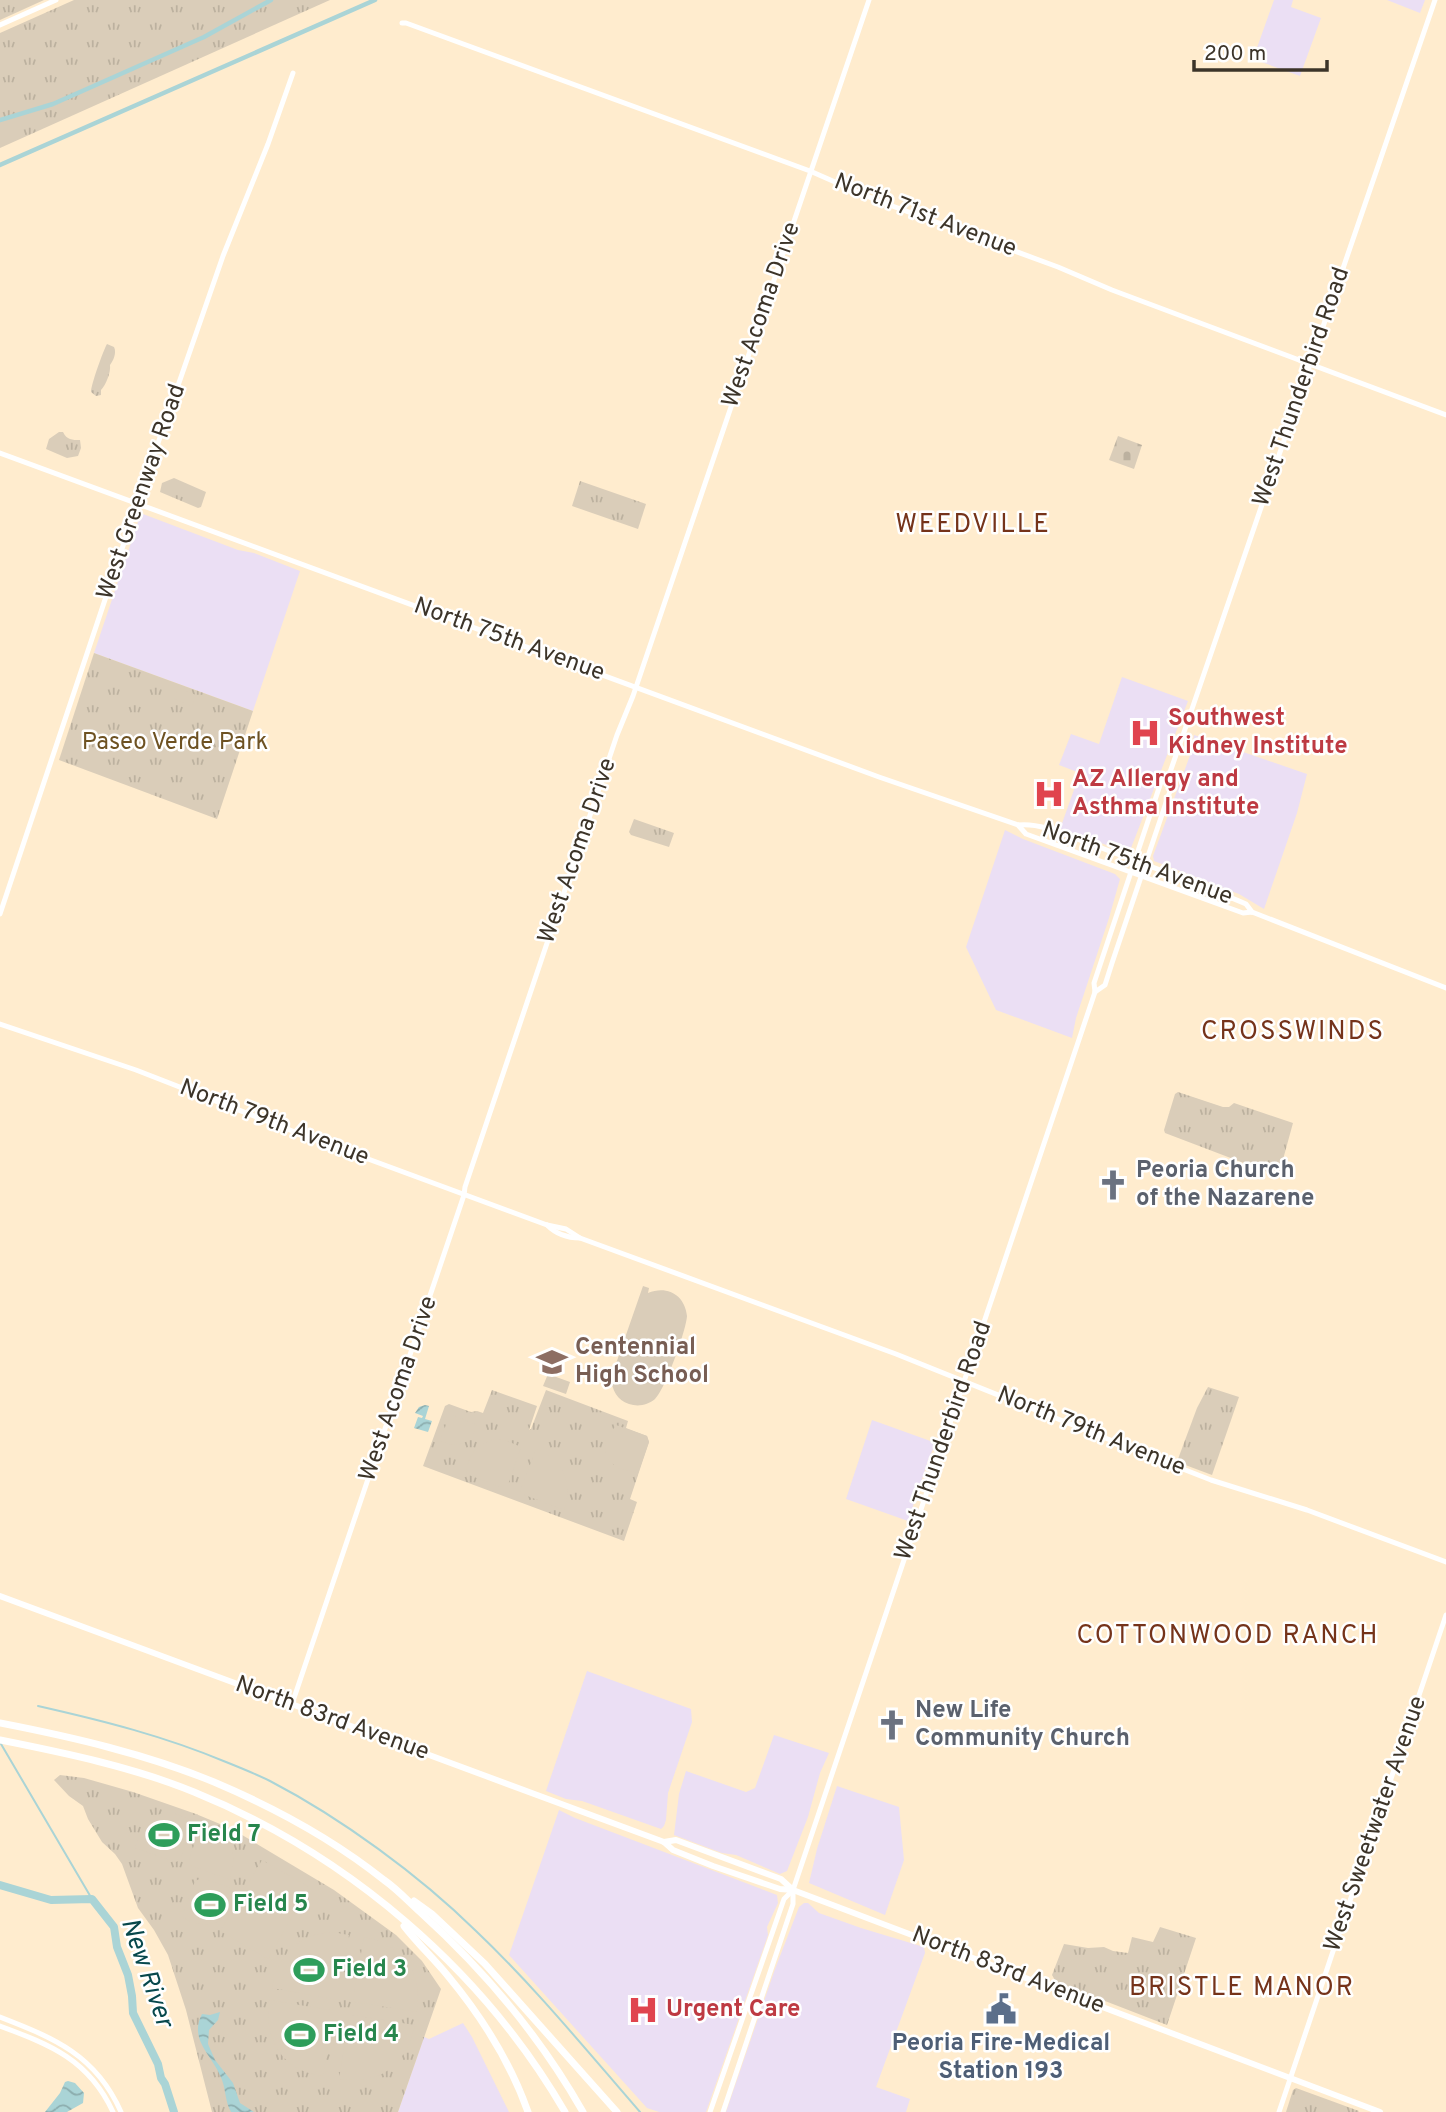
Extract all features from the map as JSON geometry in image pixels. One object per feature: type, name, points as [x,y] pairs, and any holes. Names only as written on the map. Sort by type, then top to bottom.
[{"type":"highway","points":[[0,1723],[119,1750],[215,1783],[263,1805],[317,1835],[432,1914],[478,1957],[617,2112]]},
{"type":"highway","points":[[0,1740],[90,1759],[193,1791],[289,1839],[340,1870],[445,1958],[506,2025],[565,2112]]},
{"type":"highway","points":[[385,1880],[443,1932],[505,1998],[547,2054],[583,2112]]},
{"type":"highway","points":[[393,1912],[466,1998],[489,2031],[515,2077],[528,2112]]},
{"type":"main road","name":"North 83rd Avenue","points":[[0,1596],[664,1842],[673,1850],[713,1866],[780,1889],[793,1890],[1380,2112]]},
{"type":"main road","name":"North 83rd Avenue","points":[[664,1842],[676,1840],[763,1872],[781,1879],[793,1890]]},
{"type":"street","points":[[0,24],[56,0]]},
{"type":"street","name":"West Acoma Drive","points":[[292,1704],[525,1006],[869,0]]},
{"type":"street","name":"West Thunderbird Road","points":[[723,2112],[793,1904],[793,1890],[1096,992],[1094,983],[1134,860],[1162,779],[1169,775],[1435,0]]},
{"type":"street","name":"North 71st Avenue","points":[[402,23],[810,170],[877,200],[1446,415]]},
{"type":"street","name":"West Greenway Road","points":[[0,914],[223,256],[293,74]]},
{"type":"street","name":"North 75th Avenue","points":[[0,453],[879,777],[1018,825],[1028,824],[1059,833],[1145,864],[1246,904],[1252,912]]},
{"type":"street","name":"West Thunderbird Road","points":[[1096,992],[1105,985],[1173,782],[1169,775]]},
{"type":"street","name":"North 75th Avenue","points":[[1018,825],[1026,834],[1243,913],[1252,912],[1446,988]]},
{"type":"street","name":"North 79th Avenue","points":[[0,1024],[136,1070],[547,1225],[553,1231],[570,1238],[580,1238],[862,1342],[1160,1461],[1307,1510],[1446,1562]]},
{"type":"street","name":"West Sweetwater Avenue","points":[[1279,2112],[1446,1615]]},
{"type":"street","name":"West Thunderbird Road","points":[[710,2112],[784,1899],[793,1890]]},
{"type":"street","points":[[0,2017],[46,2035],[79,2055],[102,2079],[121,2112]]},
{"type":"street","points":[[0,2026],[50,2045],[71,2059],[99,2087],[113,2112]]},
{"type":"shaded area","points":[[1274,0],[1293,0],[1291,7],[1321,18],[1300,76],[1253,59]]},
{"type":"shaded area","points":[[1387,0],[1425,0],[1420,13]]},
{"type":"shaded area","points":[[143,514],[300,571],[253,711],[94,653],[139,519]]},
{"type":"shaded area","points":[[1122,677],[1188,701],[1131,848],[1124,851],[1060,829],[1080,773],[1059,765],[1071,734],[1099,744]]},
{"type":"shaded area","points":[[1194,735],[1307,774],[1297,813],[1264,909],[1239,894],[1154,861],[1153,856],[1192,750]]},
{"type":"shaded area","points":[[1005,830],[1115,874],[1120,879],[1072,1038],[996,1010],[966,947]]},
{"type":"shaded area","points":[[872,1420],[936,1443],[908,1521],[846,1499]]},
{"type":"shaded area","points":[[587,1671],[691,1709],[692,1722],[668,1793],[666,1820],[661,1829],[546,1791]]},
{"type":"shaded area","points":[[774,1735],[829,1753],[787,1871],[780,1874],[736,1855],[722,1853],[674,1835],[679,1794],[686,1771],[746,1792],[755,1788]]},
{"type":"shaded area","points":[[837,1786],[899,1807],[904,1860],[885,1915],[809,1883]]},
{"type":"shaded area","points":[[559,1810],[777,1895],[778,1903],[767,1927],[768,1935],[706,2112],[659,2112],[647,2108],[509,1955]]},
{"type":"shaded area","points":[[808,1903],[819,1913],[924,1947],[925,1953],[876,2087],[910,2099],[906,2112],[726,2112],[775,1969],[799,1907]]},
{"type":"shaded area","points":[[463,2023],[509,2112],[398,2112],[424,2037],[429,2039]]},
{"type":"green space","points":[[0,0],[44,0],[0,20]]},
{"type":"green space","points":[[74,0],[330,0],[0,148],[0,33]]},
{"type":"green space","points":[[107,344],[114,347],[115,354],[101,395],[96,396],[91,392]]},
{"type":"green space","points":[[63,432],[70,439],[80,440],[78,456],[67,458],[46,449],[49,439]]},
{"type":"green space","points":[[1118,436],[1142,445],[1134,469],[1109,460]]},
{"type":"green space","points":[[174,478],[206,492],[201,507],[160,492],[162,483]]},
{"type":"green space","points":[[580,481],[646,504],[638,529],[572,506]]},
{"type":"green space","name":"Paseo Verde Park","points":[[94,653],[253,711],[217,819],[59,760]]},
{"type":"green space","points":[[178,688],[196,695],[192,706],[174,699]]},
{"type":"green space","points":[[634,819],[674,833],[669,847],[631,835],[629,832]]},
{"type":"green space","points":[[1178,1092],[1223,1107],[1234,1103],[1293,1123],[1279,1174],[1275,1175],[1165,1133],[1175,1094]]},
{"type":"green space","points":[[643,1286],[649,1288],[648,1293],[662,1290],[679,1297],[687,1316],[674,1360],[659,1393],[649,1403],[636,1405],[618,1397],[611,1378]]},
{"type":"green space","points":[[548,1374],[570,1382],[566,1394],[543,1386]]},
{"type":"green space","points":[[1208,1387],[1239,1397],[1212,1475],[1180,1463],[1178,1459]]},
{"type":"green space","points":[[492,1390],[537,1406],[529,1430],[546,1390],[628,1421],[626,1428],[647,1436],[649,1442],[630,1499],[637,1502],[624,1541],[423,1466],[445,1406],[449,1404],[471,1412],[483,1413]]},
{"type":"green space","points":[[453,1415],[477,1425],[472,1436],[458,1445],[440,1440],[449,1417]]},
{"type":"green space","points":[[616,1425],[647,1436],[649,1442],[638,1473],[618,1468],[606,1455],[605,1441]]},
{"type":"green space","points":[[495,1439],[521,1447],[508,1485],[501,1487],[466,1474],[474,1451]]},
{"type":"green space","points":[[536,1449],[553,1459],[564,1473],[567,1490],[564,1510],[520,1491]]},
{"type":"green space","points":[[60,1775],[84,1778],[133,1792],[232,1829],[334,1890],[396,1935],[422,1961],[441,1989],[398,2112],[212,2112],[186,2010],[168,1955],[138,1908],[122,1864],[102,1842],[83,1806],[54,1780]]},
{"type":"green space","name":"Field 7","points":[[164,1813],[173,1813],[194,1821],[180,1860],[176,1862],[135,1848],[148,1821]]},
{"type":"green space","points":[[202,1823],[221,1833],[229,1843],[233,1856],[231,1880],[192,1866],[189,1859]]},
{"type":"green space","points":[[262,1860],[309,1887],[268,1959],[220,1931]]},
{"type":"green space","name":"Field 5","points":[[202,1878],[234,1889],[236,1897],[233,1906],[228,1914],[215,1923],[198,1924],[182,1917],[195,1881]]},
{"type":"green space","points":[[1160,1927],[1196,1938],[1167,2025],[1056,1982],[1052,1975],[1064,1944],[1088,1948],[1104,1947],[1128,1953],[1132,1937],[1153,1942]]},
{"type":"green space","name":"Field 3","points":[[332,1932],[349,1935],[337,1995],[332,1999],[272,1988],[279,1966],[292,1948],[309,1937]]},
{"type":"green space","points":[[364,1937],[390,1946],[408,1962],[417,1985],[417,2012],[355,2002],[353,1998]]},
{"type":"green space","name":"Field 4","points":[[269,2000],[330,2010],[333,2016],[323,2076],[297,2068],[279,2051],[270,2028]]},
{"type":"green space","points":[[352,2015],[415,2025],[405,2052],[389,2070],[367,2079],[339,2079],[349,2018]]},
{"type":"green space","points":[[1296,2088],[1359,2111],[1286,2112]]},
{"type":"water","points":[[429,1406],[425,1419],[432,1421],[428,1432],[414,1428],[418,1417],[423,1416],[415,1413],[419,1407]]},
{"type":"water","points":[[220,2012],[218,2020],[209,2030],[208,2044],[215,2060],[233,2083],[240,2103],[254,2112],[231,2112],[222,2080],[200,2040],[198,2032],[202,2014]]},
{"type":"water","points":[[65,2082],[75,2083],[84,2093],[83,2103],[67,2112],[45,2112]]},
{"type":"waterway","points":[[0,120],[53,104],[204,37],[271,0]]},
{"type":"waterway","points":[[0,165],[375,0]]},
{"type":"waterway","points":[[38,1706],[134,1730],[203,1753],[270,1781],[351,1830],[430,1889],[498,1952],[640,2112]]},
{"type":"waterway","points":[[1,1744],[92,1899]]},
{"type":"waterway","name":"New River","points":[[0,1885],[51,1900],[92,1899],[114,1927],[117,1947],[128,1975],[133,2013],[158,2064],[174,2112]]},
{"type":"place","name":"Southwest Kidney Institute","points":[[1145,733]]},
{"type":"place","name":"AZ Allergy and Asthma Institute","points":[[1049,794]]},
{"type":"place","name":"Peoria Church of the Nazarene","points":[[1113,1185]]},
{"type":"place","name":"Centennial High School","points":[[552,1362]]},
{"type":"place","name":"New Life Community Church","points":[[892,1725]]},
{"type":"place","name":"Field 7","points":[[164,1835]]},
{"type":"place","name":"Field 5","points":[[210,1905]]},
{"type":"place","name":"Field 3","points":[[309,1970]]},
{"type":"place","name":"Peoria Fire-Medical Station 193","points":[[1001,2009]]},
{"type":"place","name":"Urgent Care","points":[[643,2010]]},
{"type":"place","name":"Field 4","points":[[300,2035]]},
{"type":"district","name":"WEEDVILLE","points":[[973,525]]},
{"type":"district","name":"CROSSWINDS","points":[[1293,1032]]},
{"type":"district","name":"COTTONWOOD RANCH","points":[[1228,1636]]},
{"type":"district","name":"BRISTLE MANOR","points":[[1242,1988]]}]
